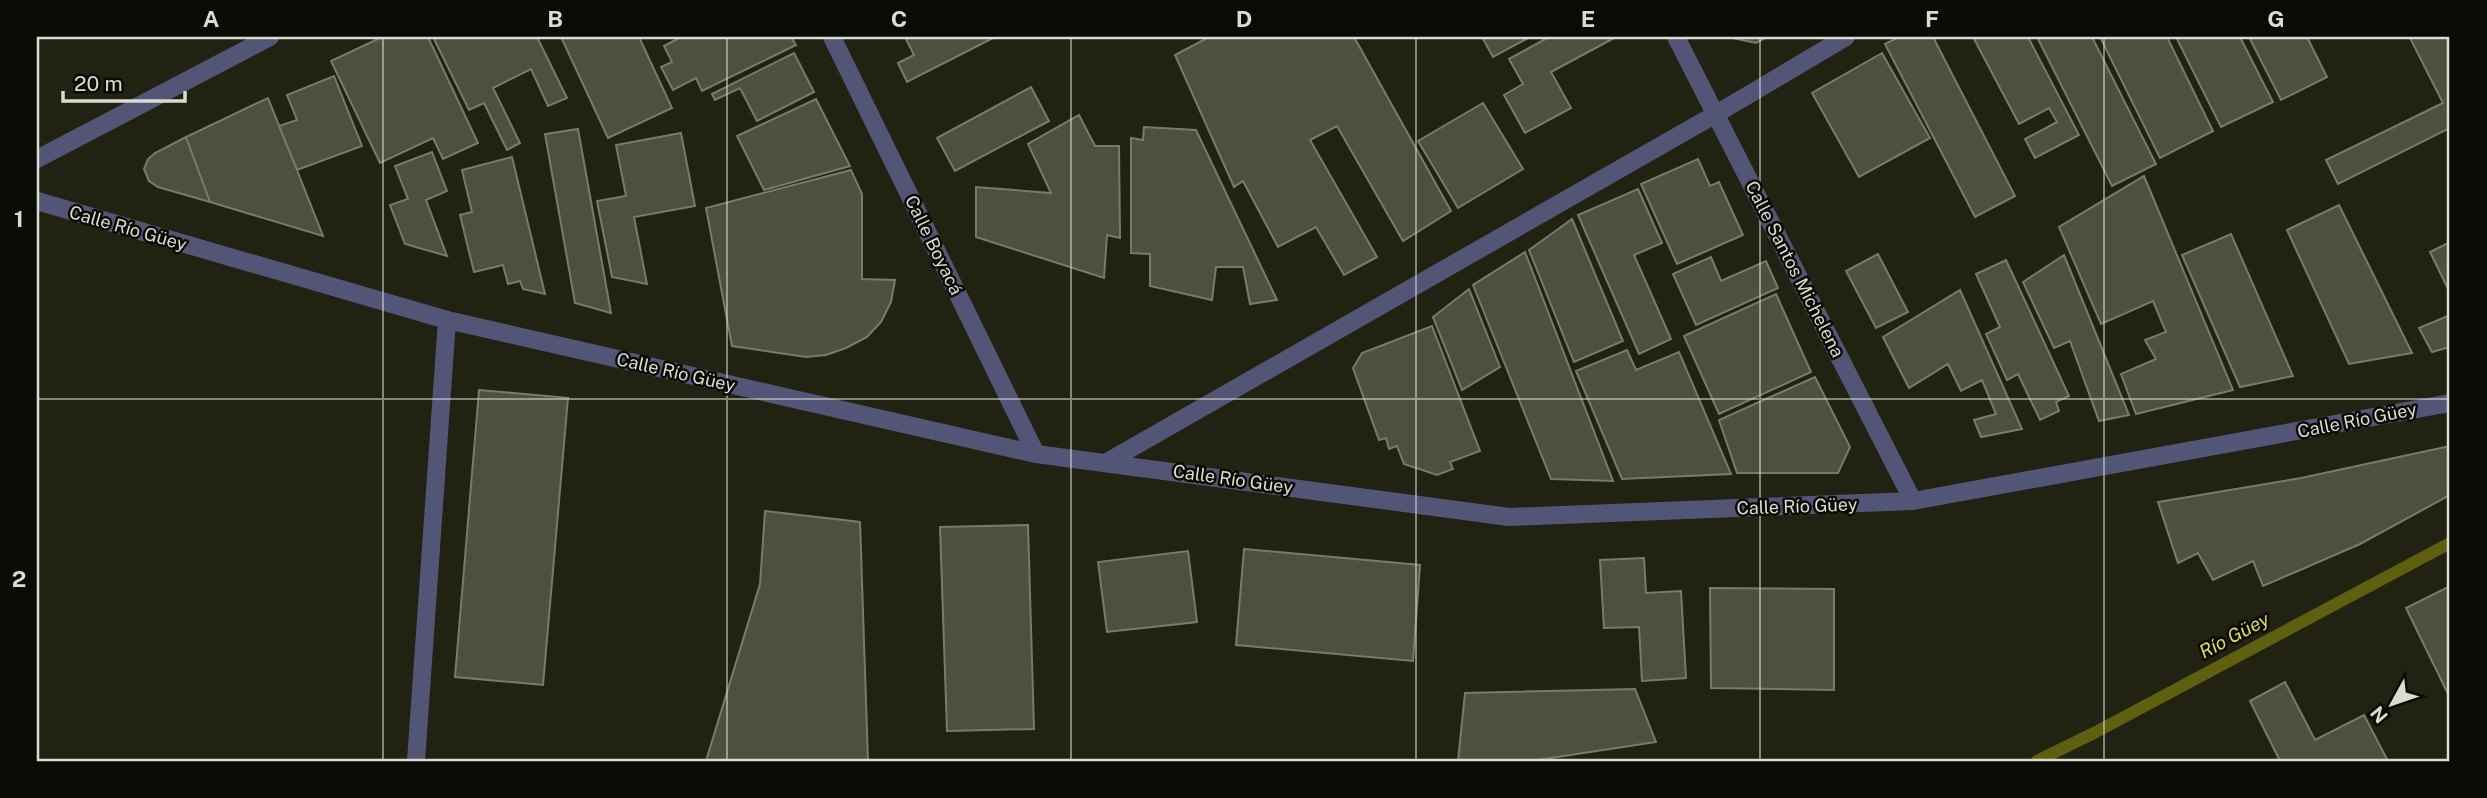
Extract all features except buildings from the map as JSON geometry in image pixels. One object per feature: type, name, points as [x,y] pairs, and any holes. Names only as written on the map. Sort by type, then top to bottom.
[{"type":"street","points":[[37,159],[270,37]]},
{"type":"street","name":"Calle Boyacá","points":[[832,37],[1036,454]]},
{"type":"street","name":"Calle Santos Michelena","points":[[1676,37],[1913,501]]},
{"type":"street","points":[[1107,462],[1846,37]]},
{"type":"street","name":"Calle Río Güey","points":[[37,201],[447,320],[1036,454],[1509,517],[1913,501],[2450,403]]},
{"type":"street","points":[[416,761],[447,320]]},
{"type":"waterway","name":"Río Güey","points":[[2037,761],[2450,543]]}]
